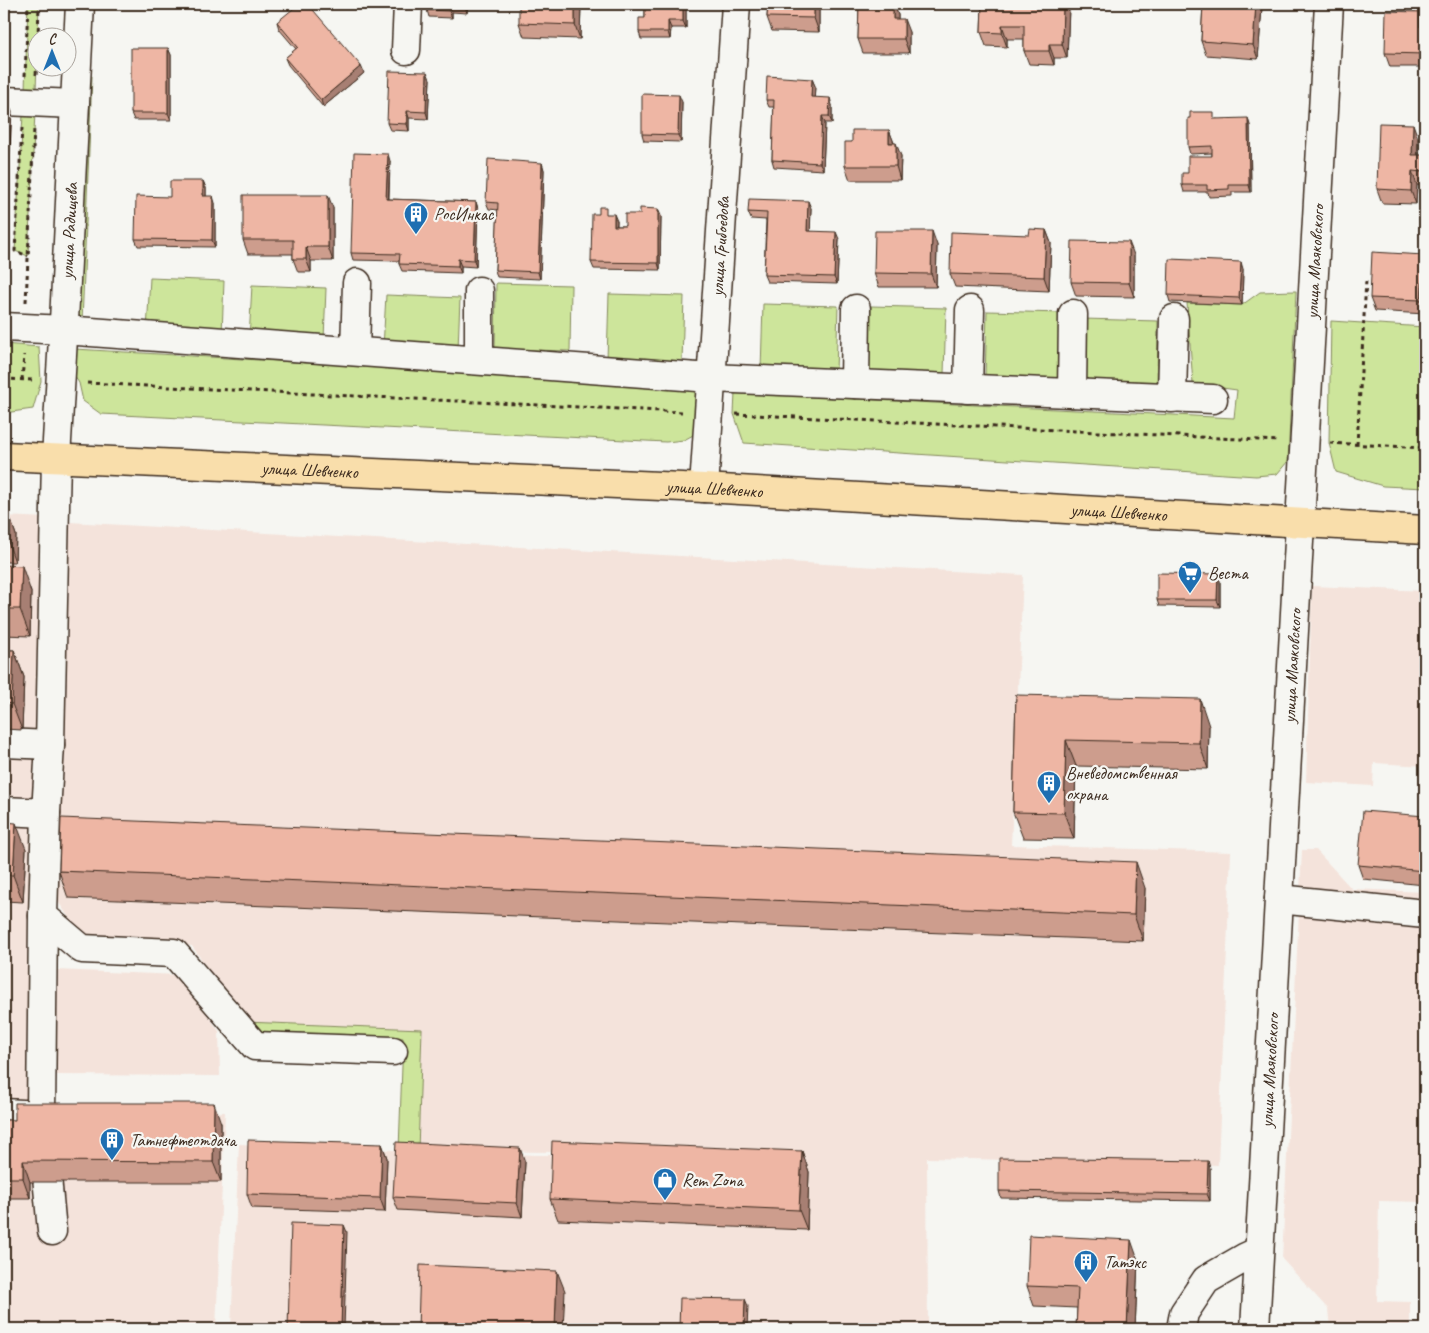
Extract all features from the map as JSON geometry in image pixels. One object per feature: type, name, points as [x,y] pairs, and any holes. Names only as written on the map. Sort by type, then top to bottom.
[{"type":"main road","name":"улица Шевченко","points":[[4,456],[704,488],[1425,530]]},
{"type":"street","name":"улица Радищева","points":[[52,1231],[41,1115],[46,813],[50,745],[56,458],[80,4]]},
{"type":"street","points":[[406,50],[408,4]]},
{"type":"street","name":"улица Грибоедова","points":[[704,488],[736,4]]},
{"type":"street","name":"улица Маяковского","points":[[1255,1329],[1329,4]]},
{"type":"street","points":[[21,107],[75,104]]},
{"type":"street","points":[[355,351],[358,283]]},
{"type":"street","points":[[479,291],[479,360]]},
{"type":"street","points":[[855,384],[856,309]]},
{"type":"street","points":[[968,389],[970,310]]},
{"type":"street","points":[[1072,393],[1073,314]]},
{"type":"street","points":[[1172,398],[1174,318]]},
{"type":"street","points":[[4,327],[711,378],[1213,399]]},
{"type":"street","points":[[4,742],[50,745]]},
{"type":"street","points":[[4,811],[46,813]]},
{"type":"street","points":[[1279,899],[1425,914]]},
{"type":"street","points":[[44,916],[82,949],[174,953],[255,1046],[393,1051]]},
{"type":"street","points":[[4,1113],[41,1115]]},
{"type":"street","points":[[1181,1329],[1184,1313],[1206,1280],[1259,1251]]},
{"type":"path","points":[[21,107],[28,256],[15,250],[21,107],[28,4]]},
{"type":"path","points":[[39,28],[40,4]]},
{"type":"path","points":[[1357,445],[1366,280]]},
{"type":"path","points":[[4,379],[22,380]]},
{"type":"path","points":[[79,382],[102,383]]},
{"type":"path","points":[[1328,443],[1425,448]]},
{"type":"shaded area","points":[[4,516],[47,518],[31,1110],[4,1108]]},
{"type":"shaded area","points":[[69,522],[1023,575],[1011,845],[1231,852],[1218,1165],[927,1158],[928,1329],[231,1329],[239,1144],[418,1151],[422,1029],[245,1022],[192,946],[80,934],[57,900]],"holes":[[[449,1151],[776,1154],[536,1155]]]},
{"type":"shaded area","points":[[1312,586],[1425,591],[1425,766],[1374,763],[1373,786],[1306,782]]},
{"type":"shaded area","points":[[1302,850],[1316,850],[1352,889],[1425,892],[1425,1202],[1379,1201],[1377,1301],[1410,1302],[1410,1329],[1330,1329],[1328,1309],[1282,1259]]},
{"type":"shaded area","points":[[55,970],[180,975],[219,1031],[220,1076],[52,1075]]},
{"type":"shaded area","name":"Татнефтеотдача","points":[[225,1112],[216,1329],[4,1329],[4,1118]]},
{"type":"green space","points":[[28,4],[39,4],[38,28],[28,28],[28,78],[36,78],[36,90],[25,89]]},
{"type":"green space","points":[[78,75],[92,76],[82,322],[64,321],[76,78],[78,78]]},
{"type":"green space","points":[[35,112],[28,256],[15,251],[23,115]]},
{"type":"green space","points":[[150,278],[224,281],[222,334],[147,331]]},
{"type":"green space","points":[[496,283],[571,285],[570,351],[495,349]]},
{"type":"green space","points":[[252,285],[326,288],[324,340],[249,339]]},
{"type":"green space","points":[[1296,291],[1288,461],[1277,474],[1256,476],[744,443],[734,414],[735,393],[1234,418],[1237,390],[1193,384],[1187,303],[1242,305],[1260,292]]},
{"type":"green space","points":[[609,294],[684,296],[682,362],[607,360]]},
{"type":"green space","points":[[386,295],[460,298],[458,350],[383,348]]},
{"type":"green space","points":[[763,304],[838,306],[836,373],[761,370]]},
{"type":"green space","points":[[871,306],[946,308],[944,374],[869,373]]},
{"type":"green space","points":[[987,311],[1062,313],[1060,380],[985,378]]},
{"type":"green space","points":[[1083,319],[1158,321],[1157,387],[1082,385]]},
{"type":"green space","points":[[1331,321],[1425,327],[1425,488],[1383,486],[1336,472],[1329,443]]},
{"type":"green space","points":[[4,344],[39,347],[41,381],[33,409],[4,413]]},
{"type":"green space","points":[[75,349],[693,386],[701,413],[695,434],[684,440],[666,442],[101,414],[83,401],[79,383],[73,374]]},
{"type":"green space","points":[[245,1022],[422,1029],[418,1151],[399,1150],[403,1038],[244,1033]]},
{"type":"building","points":[[299,4],[308,4],[361,66],[321,100],[285,58],[298,47],[277,22]]},
{"type":"building","points":[[427,4],[465,4],[465,6],[449,5],[449,11],[427,10]]},
{"type":"building","points":[[519,4],[575,4],[575,25],[519,23]]},
{"type":"building","points":[[645,4],[683,4],[683,21],[668,21],[668,32],[639,32],[639,18],[645,18]]},
{"type":"building","points":[[768,4],[814,4],[814,18],[767,17]]},
{"type":"building","points":[[859,4],[893,4],[893,19],[904,19],[904,39],[858,39]]},
{"type":"building","points":[[982,4],[1063,4],[1062,44],[1049,44],[1049,51],[1024,51],[1024,25],[1002,25],[1002,33],[981,32]]},
{"type":"building","points":[[1203,4],[1256,4],[1253,45],[1201,41]]},
{"type":"building","points":[[1386,11],[1420,12],[1420,27],[1425,27],[1425,54],[1385,53]]},
{"type":"building","points":[[131,48],[168,48],[168,113],[131,113]]},
{"type":"building","points":[[389,71],[427,72],[426,112],[407,111],[407,124],[387,123]]},
{"type":"building","points":[[767,76],[812,79],[811,97],[830,98],[829,116],[822,116],[820,163],[772,160],[774,100],[766,100]]},
{"type":"building","points":[[642,94],[679,95],[678,135],[642,134]]},
{"type":"building","points":[[1190,112],[1214,112],[1214,119],[1248,118],[1249,185],[1229,185],[1229,189],[1207,190],[1207,185],[1182,185],[1182,173],[1188,173],[1188,156],[1212,156],[1212,146],[1188,147],[1188,118],[1190,118]]},
{"type":"building","points":[[1379,123],[1413,124],[1412,155],[1423,155],[1423,172],[1412,171],[1411,191],[1377,189]]},
{"type":"building","points":[[852,130],[889,130],[889,143],[896,143],[896,166],[845,166],[845,142],[852,142]]},
{"type":"building","name":"РосИнкас","points":[[354,153],[388,154],[386,199],[476,202],[474,260],[458,259],[458,266],[399,264],[400,254],[351,253]]},
{"type":"building","points":[[488,159],[542,163],[538,272],[495,270],[498,203],[486,202]]},
{"type":"building","points":[[170,181],[203,181],[203,196],[213,196],[212,240],[135,239],[136,196],[170,197]]},
{"type":"building","points":[[243,195],[328,195],[328,247],[306,247],[306,259],[293,259],[293,240],[243,240]]},
{"type":"building","points":[[749,199],[808,201],[807,231],[836,232],[834,277],[764,275],[767,213],[748,212]]},
{"type":"building","points":[[599,207],[606,207],[606,214],[614,214],[614,226],[625,226],[625,214],[640,214],[640,208],[658,209],[658,263],[591,262],[592,214],[599,214]]},
{"type":"building","points":[[1030,229],[1046,230],[1044,277],[950,274],[951,232],[1029,235]]},
{"type":"building","points":[[875,231],[932,231],[931,274],[874,273]]},
{"type":"building","points":[[1072,241],[1129,242],[1129,283],[1071,282]]},
{"type":"building","points":[[1372,252],[1424,255],[1421,300],[1370,298]]},
{"type":"building","points":[[1169,259],[1241,262],[1239,298],[1168,295]]},
{"type":"building","points":[[4,514],[9,515],[8,542],[4,542]]},
{"type":"building","points":[[4,565],[22,566],[20,609],[4,609]]},
{"type":"building","points":[[1157,573],[1218,574],[1217,600],[1157,600]]},
{"type":"building","points":[[4,650],[14,650],[12,704],[4,703]]},
{"type":"building","points":[[1016,695],[1200,699],[1199,743],[1066,740],[1064,813],[1013,812]]},
{"type":"building","points":[[1363,811],[1425,816],[1425,871],[1358,865]]},
{"type":"building","points":[[61,818],[1136,862],[1134,915],[59,871]]},
{"type":"building","points":[[4,822],[16,823],[13,875],[4,875]]},
{"type":"building","name":"Татнефтеотдача","points":[[15,1103],[214,1103],[213,1162],[23,1161],[23,1178],[4,1178],[4,1120],[15,1120]]},
{"type":"building","points":[[248,1140],[382,1144],[380,1198],[247,1194]]},
{"type":"building","points":[[552,1141],[802,1151],[799,1210],[550,1199]]},
{"type":"building","points":[[396,1142],[520,1148],[517,1203],[393,1197]]},
{"type":"building","points":[[999,1158],[1208,1161],[1207,1194],[999,1191]]},
{"type":"building","points":[[291,1223],[344,1225],[341,1329],[288,1329]]},
{"type":"building","name":"Татэкс","points":[[1029,1235],[1131,1240],[1127,1329],[1076,1329],[1078,1288],[1027,1286]]},
{"type":"building","points":[[420,1265],[557,1271],[555,1329],[418,1329]]},
{"type":"building","points":[[680,1298],[745,1299],[744,1329],[679,1329]]},
{"type":"place","name":"РосИнкас","points":[[416,235]]},
{"type":"place","name":"Веста","points":[[1190,594]]},
{"type":"place","name":"Вневедомственная охрана","points":[[1049,804]]},
{"type":"place","name":"Татнефтеотдача","points":[[112,1161]]},
{"type":"place","name":"Rem Zona","points":[[665,1201]]},
{"type":"place","name":"Татэкс","points":[[1086,1283]]}]
